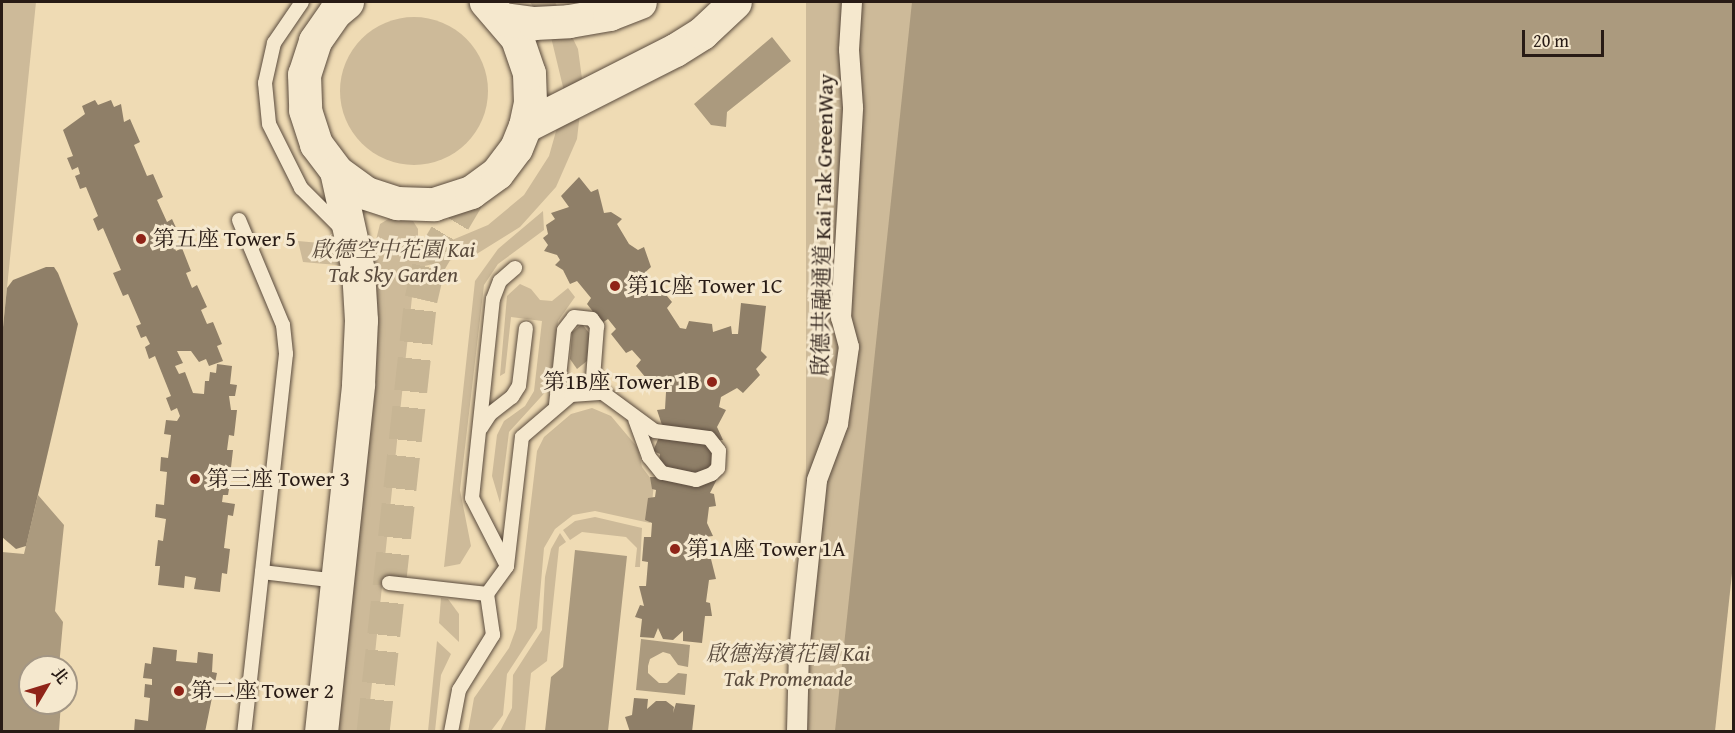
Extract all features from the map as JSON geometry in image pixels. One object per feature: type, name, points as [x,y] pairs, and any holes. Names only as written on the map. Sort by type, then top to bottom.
[{"type":"main road","points":[[347,2],[334,12],[315,41],[304,74],[305,110],[316,144],[336,171],[376,196],[397,203],[435,204],[471,192],[497,172],[516,148],[525,126],[530,102],[529,73],[517,38],[495,10]]},
{"type":"main road","points":[[495,10],[534,23],[570,21],[609,14],[640,2]]},
{"type":"main road","points":[[525,126],[675,50],[702,33],[735,2]]},
{"type":"main road","points":[[321,732],[358,384],[361,320],[353,242],[336,171]]},
{"type":"street","name":"啟德共融通道 Kai Tak GreenWay","points":[[797,732],[799,652],[817,480],[838,424],[849,347],[841,318],[853,107],[849,50],[852,2]]},
{"type":"lane","points":[[302,2],[274,42],[265,83],[269,124],[301,188],[353,242]]},
{"type":"lane","points":[[239,220],[286,339],[244,732]]},
{"type":"lane","points":[[507,566],[472,498],[493,299],[500,281],[515,267]]},
{"type":"lane","points":[[556,405],[564,330],[574,317],[592,319],[597,326],[592,391]]},
{"type":"lane","points":[[479,433],[489,414],[512,397],[519,387],[526,328]]},
{"type":"lane","points":[[451,732],[459,690],[493,635],[487,594],[507,566],[522,437],[556,405],[571,395],[592,391],[613,397],[635,419],[654,431],[709,438],[719,451],[718,468],[712,474],[696,480],[662,473],[649,457],[635,419]]},
{"type":"lane","points":[[261,572],[337,580]]},
{"type":"lane","points":[[389,583],[487,594]]},
{"type":"green space","points":[[2,2],[36,2],[2,337]]},
{"type":"green space","name":"啟德空中花園 Kai Tak Sky Garden","points":[[530,2],[555,2],[578,49],[583,86],[577,139],[556,187],[520,227],[475,255],[415,268],[367,731],[323,731],[370,268],[303,262],[298,241],[374,248],[380,224],[395,215],[413,221],[418,229],[418,246],[445,243],[488,225],[524,195],[549,156],[562,110],[563,87],[550,33]]},
{"type":"green space","name":"啟德海濱花園 Kai Tak Promenade","points":[[806,2],[912,2],[912,732],[806,732]]},
{"type":"green space","points":[[414,17],[442,23],[466,39],[482,63],[488,91],[482,119],[466,143],[442,159],[414,165],[386,159],[362,143],[346,119],[340,91],[346,63],[362,39],[386,23]]},
{"type":"green space","points":[[543,211],[544,230],[498,264],[484,285],[460,490],[471,546],[460,564],[444,567],[475,281],[498,249]]},
{"type":"green space","points":[[520,284],[531,289],[540,300],[552,301],[568,288],[575,297],[558,321],[550,387],[509,432],[500,503],[492,476],[497,435],[504,421],[525,406],[534,391],[542,321],[511,317],[505,373],[500,376],[507,296]]},
{"type":"green space","points":[[592,408],[611,416],[638,448],[642,467],[654,483],[650,523],[595,511],[573,515],[555,529],[544,548],[537,628],[507,674],[503,715],[491,731],[468,732],[474,698],[509,648],[516,629],[537,451],[544,437],[571,414]]},
{"type":"green space","points":[[595,517],[642,528],[640,567],[635,567],[637,548],[626,537],[582,532],[570,540],[563,530],[575,521]]},
{"type":"green space","points":[[560,533],[566,542],[559,547],[547,661],[531,673],[525,731],[500,731],[512,708],[513,675],[542,630],[545,577],[551,549]]},
{"type":"green space","points":[[441,598],[448,599],[459,614],[459,642],[439,623]]},
{"type":"green space","points":[[437,641],[451,654],[441,675],[435,731],[428,731]]},
{"type":"shaded area","points":[[912,2],[1733,2],[1734,555],[1715,731],[835,731]]},
{"type":"shaded area","points":[[772,37],[791,61],[727,112],[726,127],[711,125],[694,104]]},
{"type":"shaded area","points":[[582,324],[590,334],[587,361],[577,369],[570,359],[572,332]]},
{"type":"shaded area","points":[[38,495],[64,525],[55,611],[63,622],[60,655],[18,655],[18,715],[60,715],[59,731],[2,731],[2,552],[24,554]]},
{"type":"shaded area","points":[[575,550],[627,556],[608,731],[545,731],[551,677],[563,667]]},
{"type":"shaded area","points":[[641,639],[690,645],[688,667],[678,665],[670,654],[663,652],[650,659],[648,666],[648,673],[659,683],[667,683],[678,673],[687,674],[685,695],[636,690]]},
{"type":"building","points":[[95,100],[98,105],[111,100],[114,107],[121,104],[124,122],[130,119],[140,142],[134,145],[147,176],[153,174],[163,197],[157,200],[167,222],[172,219],[178,232],[172,234],[173,244],[176,251],[182,248],[191,271],[186,273],[192,288],[197,285],[207,307],[201,310],[207,324],[213,322],[222,344],[217,346],[223,361],[209,366],[206,359],[199,362],[191,351],[177,351],[183,363],[175,366],[179,374],[185,372],[193,393],[204,394],[205,381],[209,381],[210,372],[216,373],[217,364],[232,366],[230,384],[237,385],[235,396],[229,396],[231,410],[237,410],[234,436],[229,435],[227,450],[233,450],[230,476],[225,475],[224,482],[230,483],[228,495],[223,495],[222,502],[235,504],[233,516],[228,515],[224,548],[230,549],[227,574],[222,573],[220,592],[194,589],[196,578],[185,576],[184,588],[158,585],[160,566],[155,566],[158,540],[163,541],[166,519],[155,517],[156,504],[164,505],[167,472],[160,471],[161,457],[168,458],[171,435],[164,434],[166,420],[177,421],[180,416],[177,408],[171,411],[166,398],[171,396],[155,356],[149,359],[145,347],[150,344],[146,336],[141,338],[136,326],[141,324],[128,294],[123,296],[113,273],[121,270],[103,228],[98,231],[93,219],[98,216],[86,187],[80,189],[75,176],[80,174],[78,167],[72,170],[67,158],[73,156],[63,130],[85,114],[82,106]]},
{"type":"building","points":[[579,177],[591,192],[598,189],[604,213],[611,212],[622,219],[617,224],[629,244],[638,250],[644,247],[651,267],[641,276],[650,287],[657,284],[672,302],[667,308],[680,328],[686,329],[689,321],[712,324],[713,332],[731,326],[732,334],[738,334],[741,303],[766,306],[761,351],[767,357],[756,369],[760,375],[743,393],[737,388],[721,397],[719,407],[726,410],[717,427],[723,440],[716,440],[719,475],[710,493],[714,494],[716,506],[709,507],[707,523],[713,536],[705,537],[703,558],[711,559],[716,579],[709,580],[706,602],[710,603],[712,616],[705,616],[702,643],[683,641],[683,631],[673,640],[663,639],[658,628],[654,638],[640,637],[642,619],[635,617],[640,605],[644,606],[639,586],[646,586],[648,562],[642,561],[644,537],[651,537],[652,523],[645,520],[648,498],[655,497],[656,490],[652,489],[650,477],[657,477],[660,454],[653,451],[663,428],[657,410],[665,409],[666,392],[658,381],[651,384],[636,366],[641,360],[632,350],[626,353],[611,334],[616,329],[608,319],[602,323],[587,304],[591,298],[577,281],[570,284],[563,270],[555,265],[560,260],[557,255],[544,251],[548,245],[543,238],[548,234],[546,225],[555,219],[551,213],[569,207],[561,196]]},
{"type":"building","points":[[46,267],[54,267],[58,273],[78,324],[26,546],[16,549],[2,537],[2,337],[7,288],[13,280]]},
{"type":"building","name":"第二座 Tower 2","points":[[153,647],[177,650],[176,661],[197,663],[198,652],[213,654],[212,672],[217,673],[205,732],[134,732],[135,719],[148,721],[150,698],[144,697],[145,684],[152,685],[152,679],[143,678],[145,663],[151,664]]},
{"type":"building","points":[[634,698],[648,699],[647,709],[656,701],[666,701],[674,707],[673,713],[676,703],[695,705],[692,732],[630,732],[625,717],[632,715]]},
{"type":"tunnel","points":[[373,732],[421,299],[429,263],[471,192]]},
{"type":"place","name":"第五座 Tower 5","points":[[141,239]]},
{"type":"place","name":"第1C座 Tower 1C","points":[[615,286]]},
{"type":"place","name":"第1B座 Tower 1B","points":[[712,382]]},
{"type":"place","name":"第三座 Tower 3","points":[[195,479]]},
{"type":"place","name":"第1A座 Tower 1A","points":[[675,549]]},
{"type":"place","name":"第二座 Tower 2","points":[[179,691]]}]
